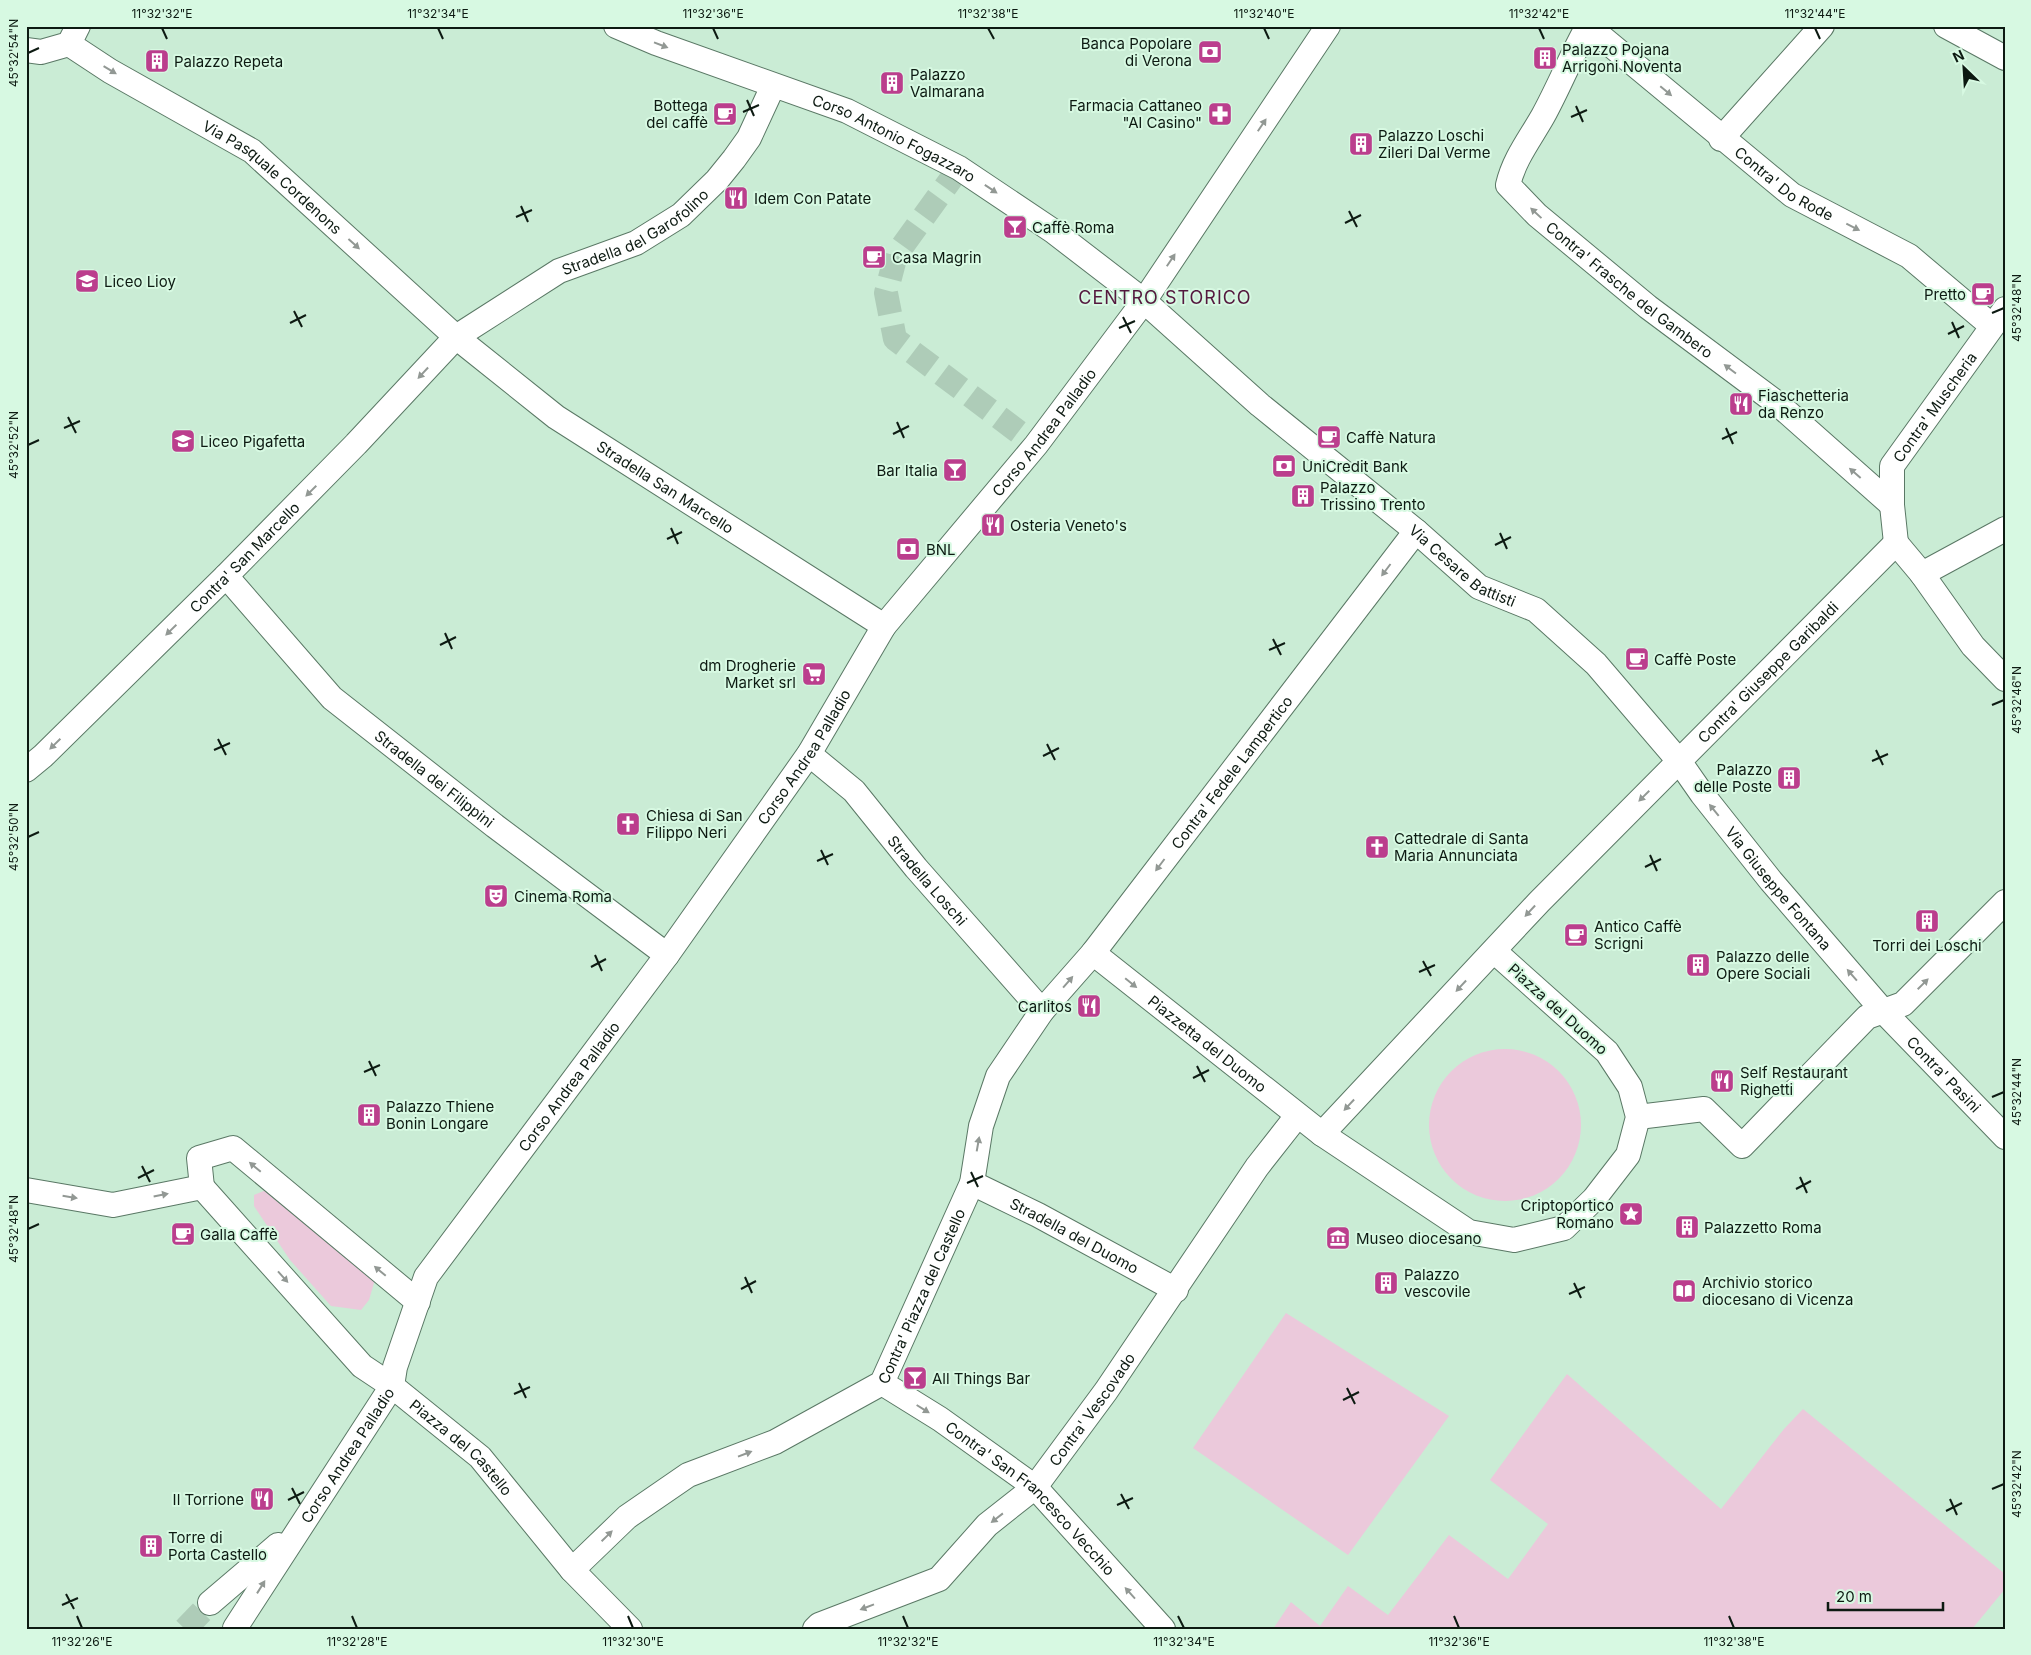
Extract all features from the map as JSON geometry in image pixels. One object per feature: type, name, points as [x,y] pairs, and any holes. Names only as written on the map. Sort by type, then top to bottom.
[{"type":"street","name":"Corso Antonio Fogazzaro","points":[[616,26],[656,43],[847,111],[959,168],[1053,231],[1144,301]]},
{"type":"street","name":"Corso Andrea Palladio","points":[[235,1628],[392,1386],[395,1367],[426,1277],[667,955],[809,754],[884,626],[1036,445],[1144,301],[1328,26]]},
{"type":"street","name":"Contra' Do Rode","points":[[1588,26],[1721,139],[1792,195],[1909,256],[1998,317]]},
{"type":"street","name":"Contra' Frasche del Gambero","points":[[1588,26],[1543,116],[1512,169],[1508,185],[1537,215],[1648,307],[1778,404],[1892,505]]},
{"type":"street","points":[[1721,139],[1822,26]]},
{"type":"street","points":[[1946,26],[2002,50]]},
{"type":"street","points":[[26,50],[41,52],[73,35]]},
{"type":"street","name":"Via Pasquale Cordenons","points":[[73,35],[110,71],[252,151],[456,337]]},
{"type":"street","name":"Stradella del Garofolino","points":[[456,337],[559,271],[636,243],[681,214],[717,180],[734,160],[749,138],[773,86]]},
{"type":"street","name":"Via Cesare Battisti","points":[[1144,301],[1260,405],[1416,531],[1480,587],[1536,610],[1596,664],[1678,761]]},
{"type":"street","name":"Contra' Muscheria","points":[[1896,543],[1892,505],[1892,466],[1998,317]]},
{"type":"street","name":"Contra' San Marcello","points":[[26,770],[43,756],[226,576],[356,444],[456,337]]},
{"type":"street","name":"Stradella San Marcello","points":[[456,337],[556,418],[884,626]]},
{"type":"street","points":[[1922,574],[2005,529]]},
{"type":"street","name":"Contra' Fedele Lampertico","points":[[1042,1011],[1093,953],[1416,531]]},
{"type":"street","points":[[1896,543],[1922,574],[1973,646],[2005,679]]},
{"type":"street","name":"Contra' Giuseppe Garibaldi","points":[[1494,951],[1539,902],[1896,543]]},
{"type":"street","name":"Stradella dei Filippini","points":[[226,576],[332,698],[495,826],[667,955]]},
{"type":"street","name":"Stradella Loschi","points":[[809,754],[854,791],[916,868],[1042,1011]]},
{"type":"street","name":"Via Giuseppe Fontana","points":[[1678,761],[1772,881],[1884,1012]]},
{"type":"street","points":[[1638,1117],[1704,1109],[1742,1146],[1867,1017],[1903,1004],[2005,902]]},
{"type":"street","points":[[1322,1134],[1494,951]]},
{"type":"street","name":"Piazza del Duomo","points":[[1322,1134],[1469,1232],[1514,1240],[1564,1228],[1594,1199],[1628,1155],[1638,1117],[1630,1087],[1607,1052],[1494,951]]},
{"type":"street","name":"Piazzetta del Duomo","points":[[1093,953],[1322,1134]]},
{"type":"street","name":"Contra' Piazza del Castello","points":[[572,1570],[627,1517],[688,1475],[775,1442],[882,1383],[972,1183],[981,1126],[998,1076],[1042,1011]]},
{"type":"street","name":"Contra' Pasini","points":[[1884,1012],[2005,1137]]},
{"type":"street","name":"Contra' Vescovado","points":[[817,1627],[939,1579],[987,1525],[1035,1487],[1106,1391],[1176,1290],[1257,1167],[1297,1116]]},
{"type":"street","points":[[26,1190],[113,1205],[202,1187],[199,1158],[233,1148],[418,1302]]},
{"type":"street","name":"Stradella del Duomo","points":[[972,1183],[1038,1215],[1176,1290]]},
{"type":"street","name":"Piazza del Castello","points":[[202,1187],[362,1366],[392,1386],[480,1457],[572,1570],[630,1629]]},
{"type":"street","name":"Contra' San Francesco Vecchio","points":[[882,1383],[940,1419],[1035,1487],[1163,1629]]},
{"type":"street","name":"Corso Andrea Palladio","points":[[210,1603],[297,1530]]},
{"type":"shaded area","points":[[1505,1049],[1534,1055],[1559,1071],[1575,1096],[1581,1125],[1575,1154],[1559,1179],[1534,1195],[1505,1201],[1476,1195],[1451,1179],[1435,1154],[1429,1125],[1435,1096],[1451,1071],[1476,1055]]},
{"type":"shaded area","points":[[266,1190],[376,1276],[369,1300],[361,1310],[331,1306],[290,1260],[254,1206],[254,1195]]},
{"type":"shaded area","points":[[1286,1313],[1449,1416],[1348,1555],[1193,1448]]},
{"type":"shaded area","points":[[1567,1374],[1721,1509],[1784,1429],[1803,1409],[2005,1574],[2005,1589],[1972,1629],[1273,1629],[1291,1602],[1320,1626],[1348,1586],[1388,1615],[1449,1535],[1508,1579],[1548,1524],[1490,1480]]},
{"type":"tunnel","points":[[959,168],[896,255],[886,293],[895,339],[1036,445]]},
{"type":"tunnel","points":[[185,1629],[210,1603]]},
{"type":"place","name":"Banca Popolare di Verona","points":[[1210,52]]},
{"type":"place","name":"Palazzo Pojana Arrigoni Noventa","points":[[1545,58]]},
{"type":"place","name":"Palazzo Repeta","points":[[157,61]]},
{"type":"place","name":"Palazzo Valmarana","points":[[892,83]]},
{"type":"place","name":"Bottega del caffè","points":[[725,114]]},
{"type":"place","name":"Farmacia Cattaneo \"Al Casino\"","points":[[1220,114]]},
{"type":"place","name":"Palazzo Loschi Zileri Dal Verme","points":[[1361,144]]},
{"type":"place","name":"Idem Con Patate","points":[[736,198]]},
{"type":"place","name":"Caffè Roma","points":[[1015,227]]},
{"type":"place","name":"Casa Magrin","points":[[874,257]]},
{"type":"place","name":"Liceo Lioy","points":[[87,281]]},
{"type":"place","name":"Pretto","points":[[1983,294]]},
{"type":"place","name":"Fiaschetteria da Renzo","points":[[1741,404]]},
{"type":"place","name":"Caffè Natura","points":[[1329,437]]},
{"type":"place","name":"Liceo Pigafetta","points":[[183,441]]},
{"type":"place","name":"UniCredit Bank","points":[[1284,466]]},
{"type":"place","name":"Bar Italia","points":[[955,470]]},
{"type":"place","name":"Palazzo Trissino Trento","points":[[1303,496]]},
{"type":"place","name":"Osteria Veneto's","points":[[993,525]]},
{"type":"place","name":"BNL","points":[[908,549]]},
{"type":"place","name":"Caffè Poste","points":[[1637,659]]},
{"type":"place","name":"dm Drogherie Market srl","points":[[814,674]]},
{"type":"place","name":"Palazzo delle Poste","points":[[1789,778]]},
{"type":"place","name":"Chiesa di San Filippo Neri","points":[[628,824]]},
{"type":"place","name":"Cattedrale di Santa Maria Annunciata","points":[[1377,847]]},
{"type":"place","name":"Cinema Roma","points":[[496,896]]},
{"type":"place","name":"Torri dei Loschi","points":[[1927,921]]},
{"type":"place","name":"Antico Caffè Scrigni","points":[[1576,935]]},
{"type":"place","name":"Palazzo delle Opere Sociali","points":[[1698,965]]},
{"type":"place","name":"Carlitos","points":[[1089,1006]]},
{"type":"place","name":"Self Restaurant Righetti","points":[[1722,1081]]},
{"type":"place","name":"Palazzo Thiene Bonin Longare","points":[[369,1115]]},
{"type":"place","name":"Criptoportico Romano","points":[[1631,1214]]},
{"type":"place","name":"Palazzetto Roma","points":[[1687,1227]]},
{"type":"place","name":"Galla Caffè","points":[[183,1234]]},
{"type":"place","name":"Museo diocesano","points":[[1338,1238]]},
{"type":"place","name":"Palazzo vescovile","points":[[1386,1283]]},
{"type":"place","name":"Archivio storico diocesano di Vicenza","points":[[1684,1291]]},
{"type":"place","name":"All Things Bar","points":[[915,1378]]},
{"type":"place","name":"Il Torrione","points":[[262,1499]]},
{"type":"place","name":"Torre di Porta Castello","points":[[151,1546]]},
{"type":"district","name":"CENTRO STORICO","points":[[1165,297]]}]
